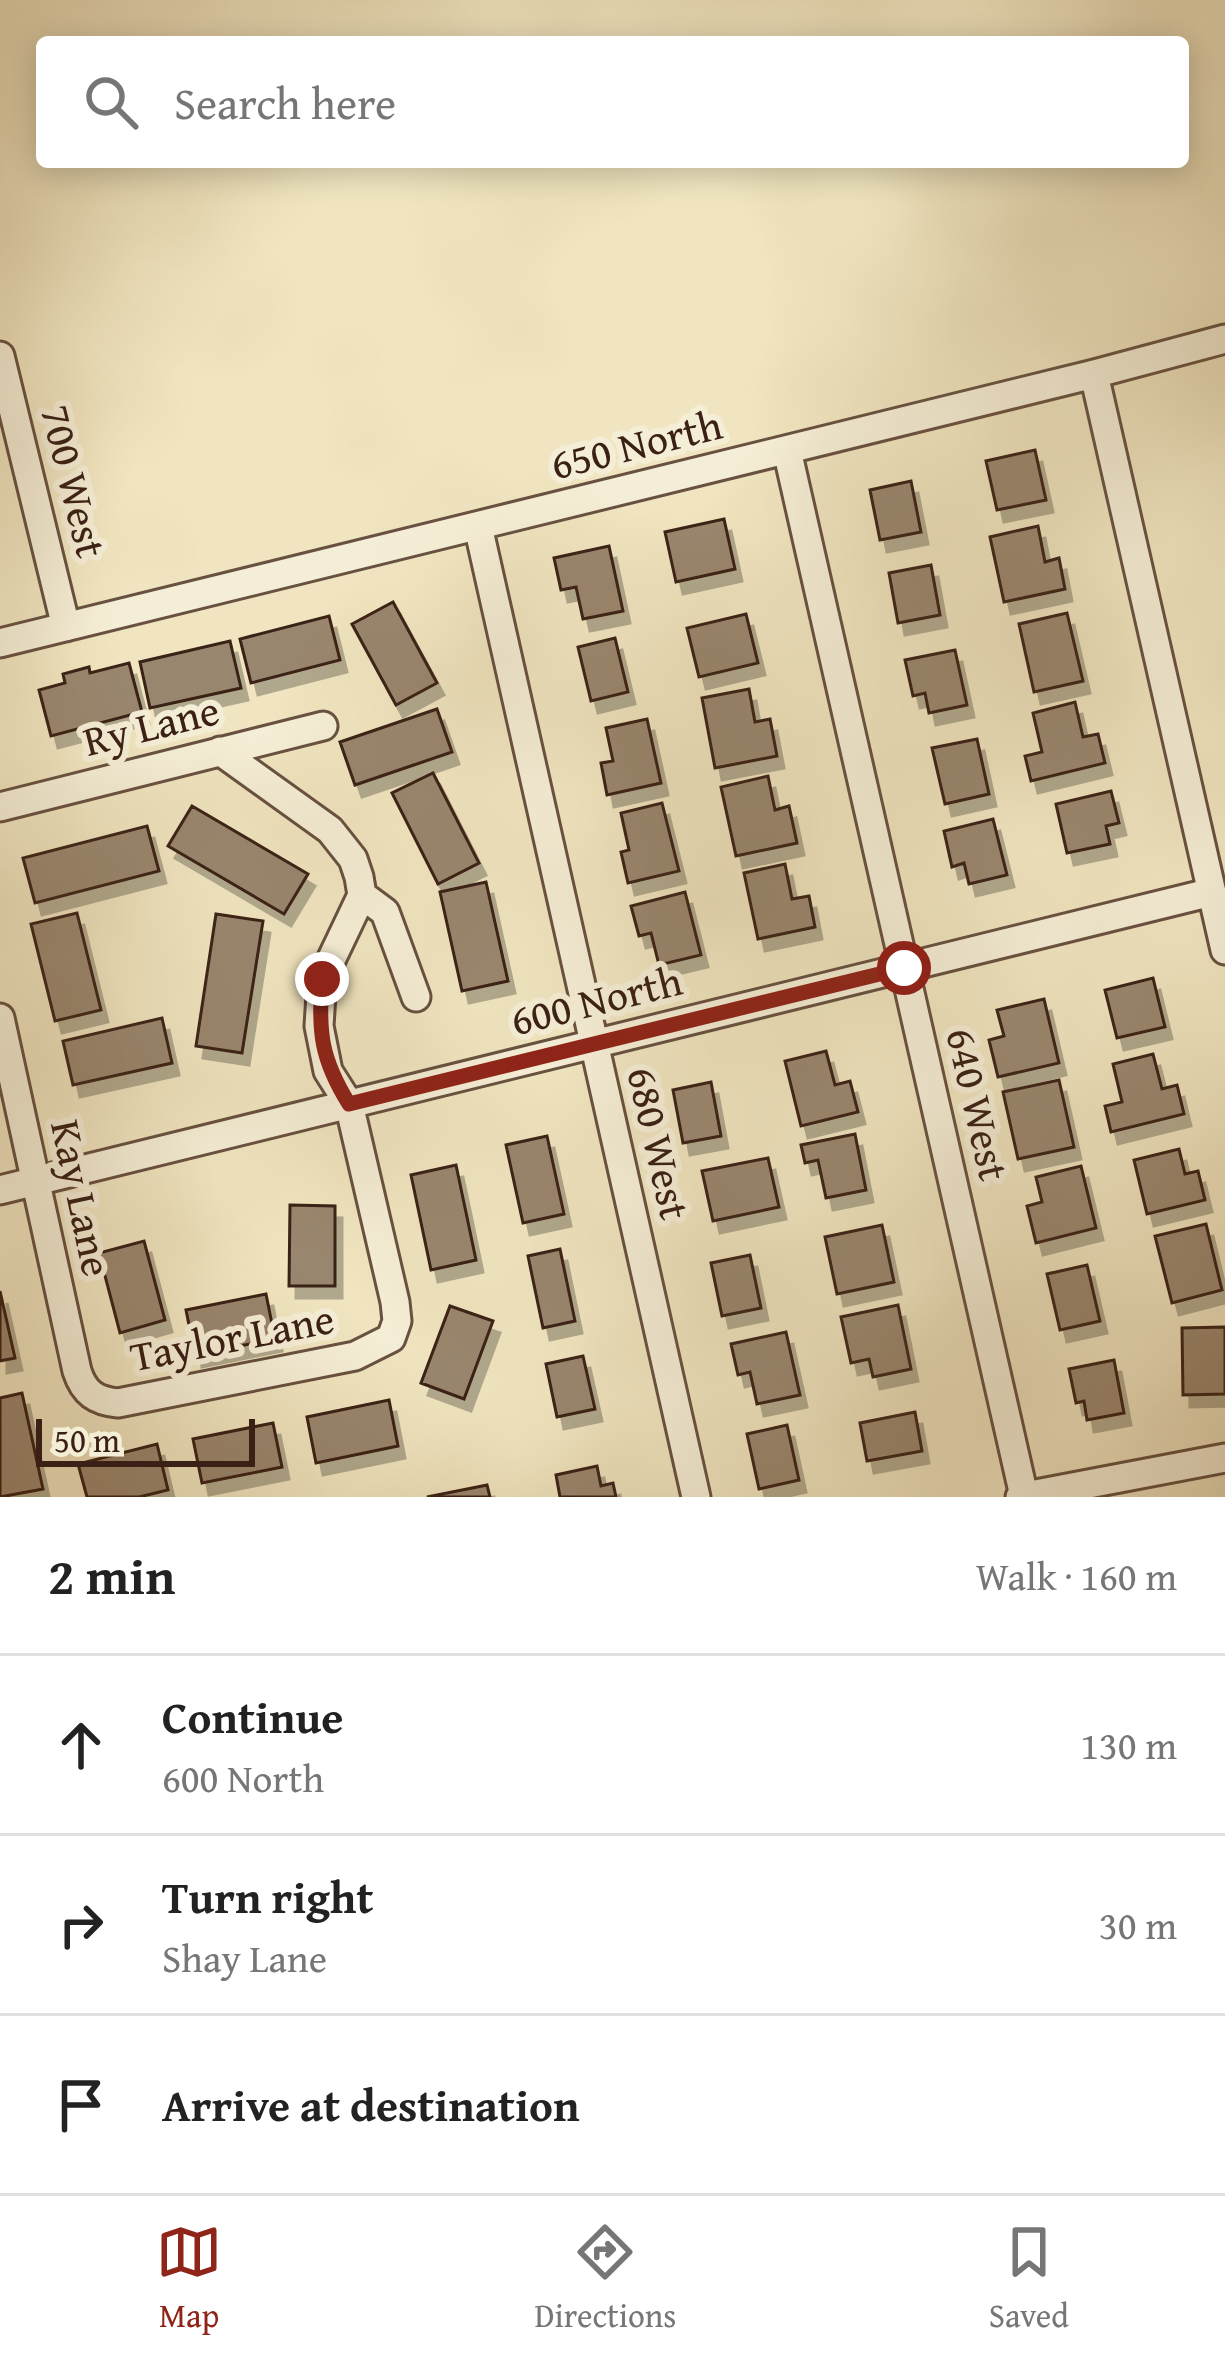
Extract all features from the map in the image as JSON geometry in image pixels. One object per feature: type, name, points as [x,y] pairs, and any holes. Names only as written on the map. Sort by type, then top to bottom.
[{"type":"street","name":"650 North","points":[[0,643],[1225,339]]},
{"type":"street","name":"700 West","points":[[0,356],[65,627]]},
{"type":"street","points":[[1094,374],[1225,950]]},
{"type":"street","name":"640 West","points":[[787,450],[1022,1497]]},
{"type":"street","name":"680 West","points":[[478,526],[696,1497]]},
{"type":"street","name":"Ry Lane","points":[[0,807],[323,726]]},
{"type":"street","points":[[220,751],[330,830],[352,859],[362,895],[385,912],[416,997]]},
{"type":"street","name":"600 North","points":[[0,1190],[1212,892]]},
{"type":"street","points":[[349,1104],[328,1071],[319,1026],[322,979],[362,895]]},
{"type":"street","name":"Kay Lane","points":[[0,1018],[77,1371],[88,1393]]},
{"type":"street","name":"Taylor Lane","points":[[88,1393],[118,1403],[356,1355],[391,1338],[397,1321],[395,1302],[349,1104]]},
{"type":"street","points":[[1022,1497],[1225,1458]]},
{"type":"building","points":[[1035,450],[1046,500],[997,510],[986,461]]},
{"type":"building","points":[[911,481],[921,532],[880,540],[870,490]]},
{"type":"building","points":[[724,519],[735,569],[676,582],[665,532]]},
{"type":"building","points":[[1038,526],[1045,562],[1059,558],[1065,589],[1004,602],[990,537]]},
{"type":"building","points":[[609,546],[623,611],[583,619],[576,587],[561,590],[554,558]]},
{"type":"building","points":[[931,565],[940,615],[898,623],[889,573]]},
{"type":"building","points":[[393,602],[437,683],[396,705],[352,624]]},
{"type":"building","points":[[1067,613],[1083,681],[1034,692],[1019,624]]},
{"type":"building","points":[[746,614],[758,663],[699,677],[687,628]]},
{"type":"building","points":[[329,616],[340,660],[251,683],[240,639]]},
{"type":"building","points":[[615,638],[628,692],[591,701],[578,647]]},
{"type":"building","points":[[230,641],[241,688],[150,708],[140,662]]},
{"type":"building","points":[[955,650],[967,705],[929,713],[925,693],[913,696],[905,660]]},
{"type":"building","points":[[129,663],[142,712],[51,736],[39,690],[65,683],[63,674]]},
{"type":"building","points":[[749,689],[755,722],[770,719],[777,756],[715,768],[702,698]]},
{"type":"building","points":[[1075,702],[1083,737],[1098,734],[1105,763],[1031,781],[1025,756],[1042,752],[1033,713]]},
{"type":"building","points":[[437,709],[452,752],[355,785],[340,742]]},
{"type":"building","points":[[647,719],[661,783],[607,795],[601,763],[613,761],[606,728]]},
{"type":"building","points":[[977,739],[989,794],[945,804],[932,748]]},
{"type":"building","points":[[433,773],[479,863],[438,884],[392,793]]},
{"type":"building","points":[[768,776],[775,810],[789,806],[797,843],[736,856],[721,787]]},
{"type":"building","points":[[1111,791],[1119,823],[1106,826],[1110,844],[1067,853],[1056,804]]},
{"type":"building","points":[[662,803],[679,871],[628,883],[621,852],[629,850],[621,813]]},
{"type":"building","points":[[192,806],[308,874],[284,914],[168,846]]},
{"type":"building","points":[[993,819],[1007,875],[969,884],[964,863],[952,867],[944,831]]},
{"type":"building","points":[[147,826],[159,871],[35,903],[23,858]]},
{"type":"building","points":[[785,864],[792,899],[809,896],[815,927],[758,939],[744,873]]},
{"type":"building","points":[[486,882],[508,981],[462,991],[440,892]]},
{"type":"building","points":[[685,892],[701,955],[659,965],[651,933],[639,936],[631,906]]},
{"type":"building","points":[[77,913],[101,1010],[55,1021],[31,924]]},
{"type":"building","points":[[216,914],[263,921],[242,1053],[196,1046]]},
{"type":"building","points":[[1153,978],[1165,1027],[1117,1038],[1105,990]]},
{"type":"building","points":[[1044,999],[1059,1063],[998,1077],[989,1040],[1004,1036],[997,1010]]},
{"type":"building","points":[[162,1018],[172,1063],[73,1085],[63,1041]]},
{"type":"building","points":[[826,1051],[835,1085],[850,1081],[858,1112],[801,1126],[785,1061]]},
{"type":"building","points":[[1153,1054],[1162,1089],[1177,1085],[1184,1114],[1111,1132],[1105,1106],[1122,1102],[1113,1064]]},
{"type":"building","points":[[1059,1080],[1074,1147],[1018,1159],[1003,1092]]},
{"type":"building","points":[[711,1082],[721,1136],[683,1143],[673,1090]]},
{"type":"building","points":[[855,1134],[866,1190],[826,1198],[818,1160],[805,1163],[801,1145]]},
{"type":"building","points":[[547,1136],[564,1214],[523,1223],[506,1145]]},
{"type":"building","points":[[1179,1149],[1185,1174],[1198,1171],[1205,1200],[1147,1214],[1134,1160]]},
{"type":"building","points":[[768,1158],[779,1207],[713,1221],[702,1171]]},
{"type":"building","points":[[456,1165],[476,1260],[431,1270],[411,1175]]},
{"type":"building","points":[[1081,1166],[1096,1228],[1036,1243],[1027,1206],[1042,1202],[1036,1177]]},
{"type":"building","points":[[290,1205],[335,1206],[335,1286],[289,1286]]},
{"type":"building","points":[[1206,1224],[1222,1290],[1172,1303],[1155,1236]]},
{"type":"building","points":[[882,1225],[894,1282],[837,1294],[825,1237]]},
{"type":"building","points":[[144,1241],[165,1320],[120,1333],[99,1253]]},
{"type":"building","points":[[560,1249],[575,1321],[543,1328],[528,1256]]},
{"type":"building","points":[[750,1255],[761,1308],[722,1316],[711,1263]]},
{"type":"building","points":[[1087,1265],[1100,1321],[1060,1330],[1047,1274]]},
{"type":"building","points":[[0,1291],[15,1358],[0,1361]]},
{"type":"building","points":[[266,1294],[275,1339],[195,1355],[186,1310]]},
{"type":"building","points":[[898,1305],[911,1369],[873,1377],[869,1359],[851,1363],[841,1317]]},
{"type":"building","points":[[450,1306],[493,1321],[464,1399],[421,1383]]},
{"type":"building","points":[[1225,1327],[1225,1394],[1183,1395],[1182,1328]]},
{"type":"building","points":[[786,1332],[800,1395],[757,1404],[750,1372],[738,1375],[731,1344]]},
{"type":"building","points":[[583,1356],[595,1409],[557,1417],[546,1364]]},
{"type":"building","points":[[1114,1360],[1124,1413],[1087,1420],[1084,1401],[1076,1403],[1069,1369]]},
{"type":"building","points":[[22,1393],[43,1489],[0,1497],[0,1398]]},
{"type":"building","points":[[389,1400],[398,1446],[316,1463],[307,1417]]},
{"type":"building","points":[[915,1412],[922,1451],[867,1461],[860,1423]]},
{"type":"building","points":[[273,1423],[282,1467],[202,1483],[193,1439]]},
{"type":"building","points":[[787,1425],[799,1480],[759,1489],[747,1434]]},
{"type":"building","points":[[157,1444],[168,1490],[139,1497],[87,1497],[78,1464]]},
{"type":"building","points":[[597,1466],[601,1486],[613,1483],[616,1497],[560,1497],[556,1475]]},
{"type":"building","points":[[487,1485],[490,1497],[427,1497]]},
{"type":"route","points":[[322,979],[319,1026],[328,1071],[349,1104],[904,968]]}]
